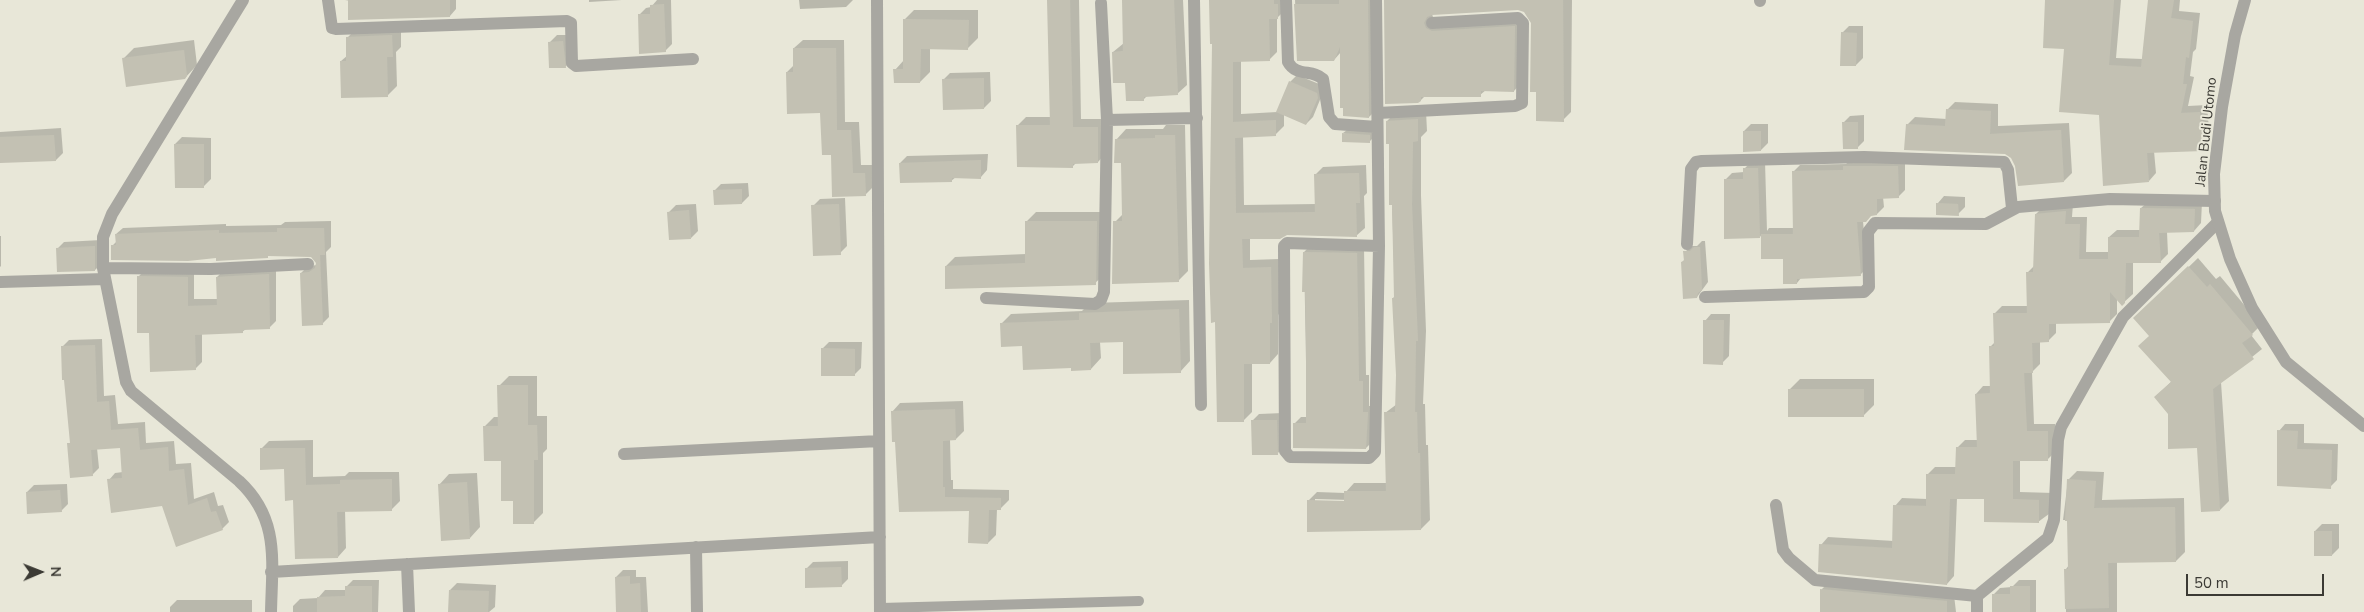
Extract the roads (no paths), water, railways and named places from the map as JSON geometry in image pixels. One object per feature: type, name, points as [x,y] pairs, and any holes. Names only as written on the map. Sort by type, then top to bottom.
[{"type":"street","points":[[244,0],[112,214],[103,237],[104,274],[126,382],[131,391],[253,494],[267,519],[271,572],[271,612]]},
{"type":"street","points":[[328,0],[330,22],[332,28],[336,29],[567,21],[571,23],[572,63],[576,66],[693,59]]},
{"type":"street","points":[[877,0],[880,610]]},
{"type":"street","points":[[1194,0],[1201,405]]},
{"type":"street","points":[[1286,0],[1288,62],[1290,66],[1294,71],[1320,76],[1323,79],[1329,117],[1335,124],[1378,127]]},
{"type":"street","points":[[1376,0],[1379,246],[1375,452],[1369,458],[1290,458],[1286,451],[1284,246],[1287,243],[1379,246]]},
{"type":"street","name":"Jalan Budi Utomo","points":[[2245,0],[2235,35],[2222,107],[2214,174],[2218,222],[2230,259],[2252,308],[2286,362],[2364,426]]},
{"type":"street","points":[[986,298],[1095,304],[1101,300],[1104,292],[1107,120],[1101,3]]},
{"type":"street","points":[[1378,113],[1515,106],[1522,103],[1523,23],[1518,18],[1432,24]]},
{"type":"street","points":[[1107,120],[1197,118]]},
{"type":"street","points":[[1687,244],[1691,169],[1696,162],[1864,157],[2004,162],[2008,170],[2012,208]]},
{"type":"street","points":[[1705,297],[1860,293],[1869,287],[1868,232],[1875,223],[1986,224],[2012,208],[2120,199],[2215,201]]},
{"type":"street","points":[[1776,505],[1783,550],[1789,558],[1815,580],[1977,596],[2048,538],[2054,520],[2058,440],[2061,427],[2123,317],[2218,222]]},
{"type":"street","points":[[0,282],[104,274],[308,264]]},
{"type":"street","points":[[624,454],[879,440]]},
{"type":"street","points":[[271,572],[880,537]]},
{"type":"street","points":[[696,547],[697,612]]},
{"type":"street","points":[[407,564],[409,612]]},
{"type":"street","points":[[1977,596],[1977,612]]},
{"type":"lane","points":[[880,610],[1139,601]]}]
